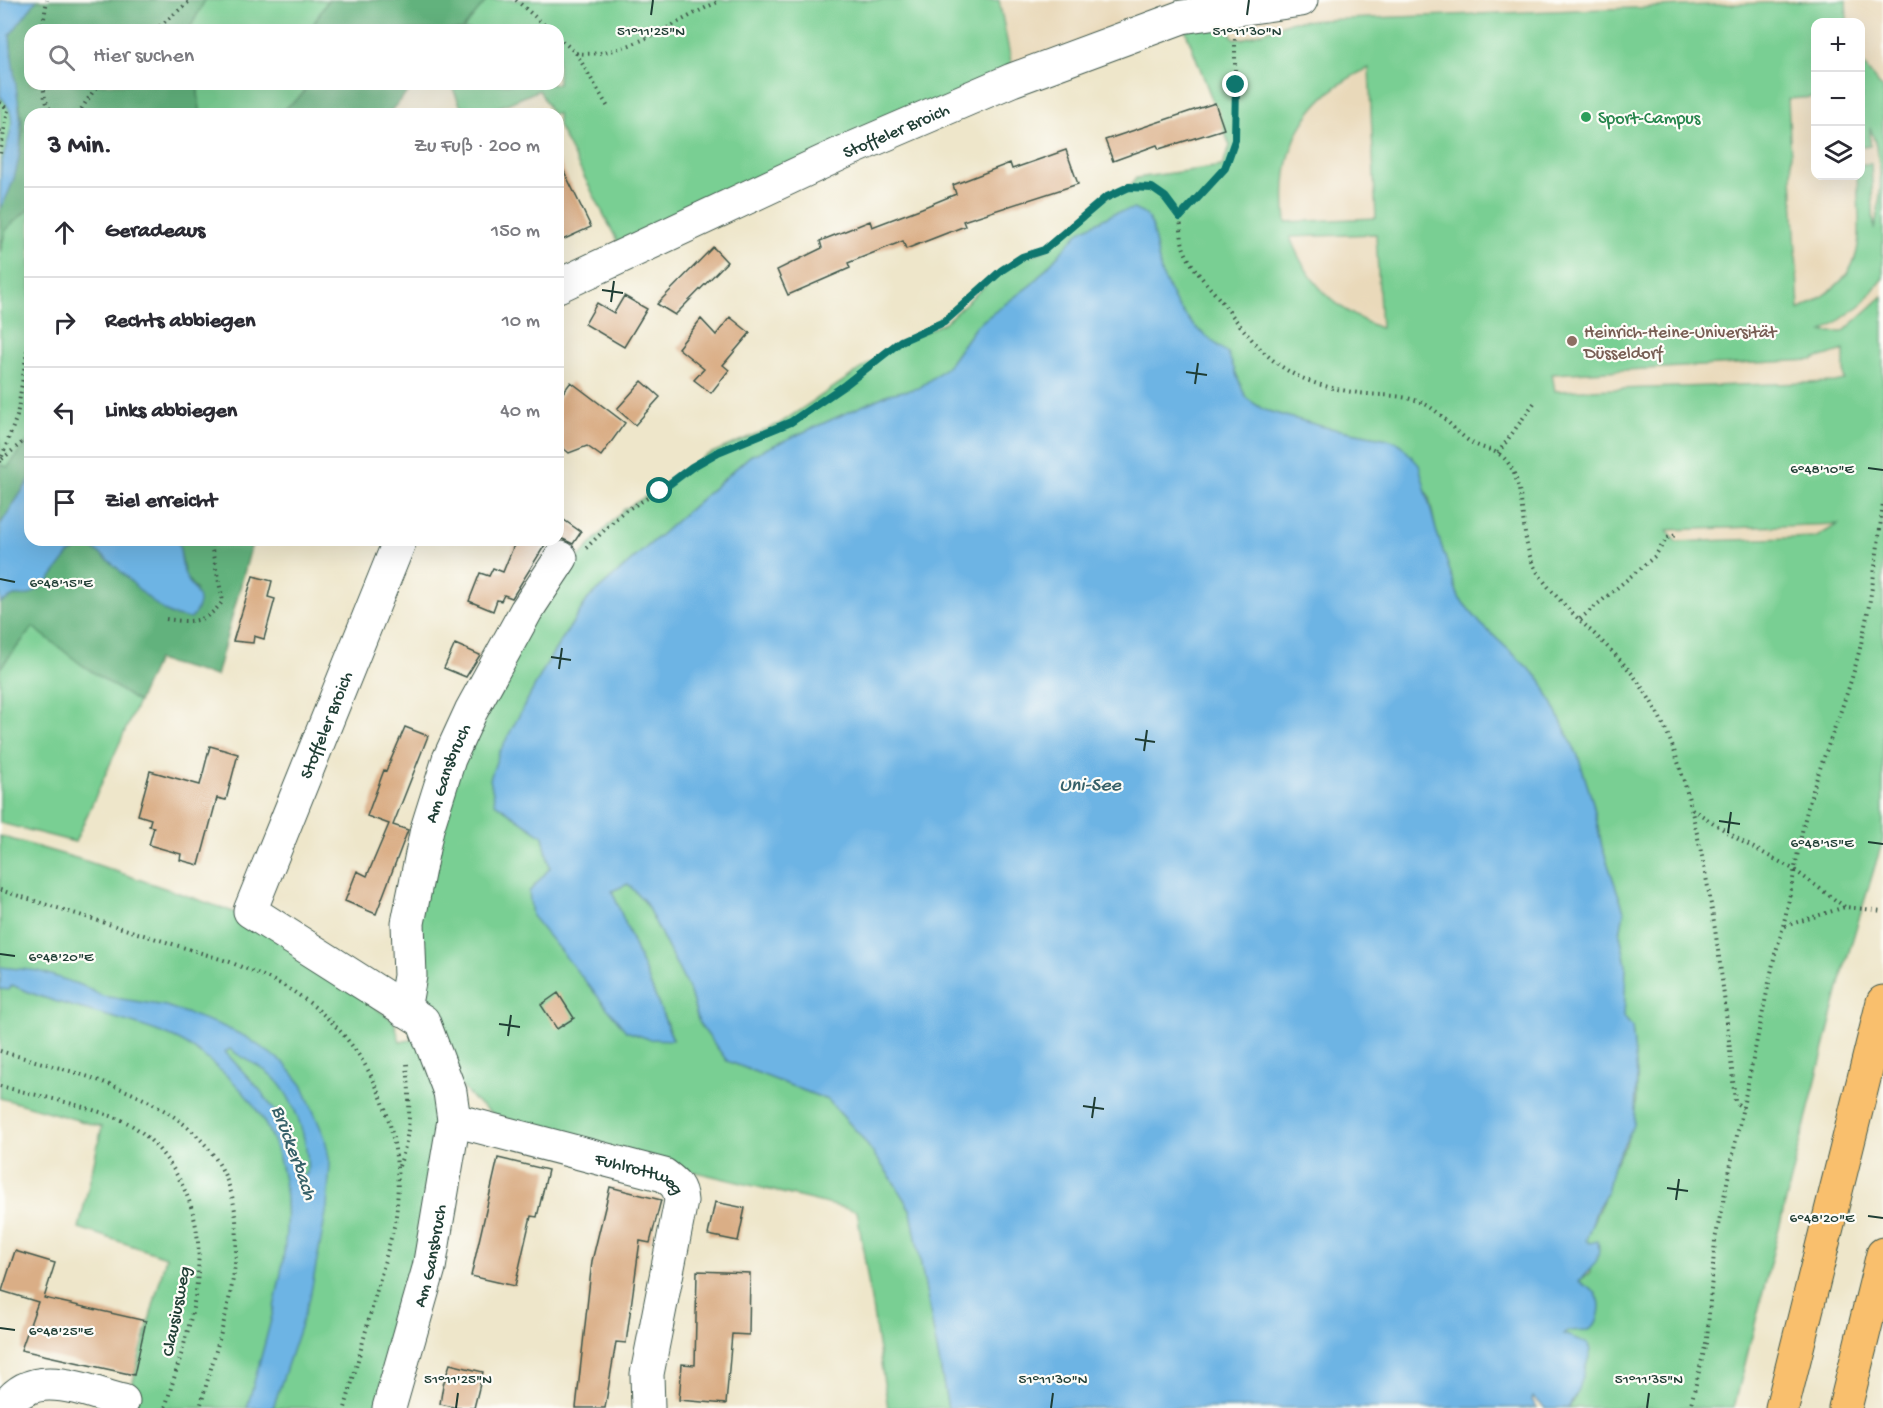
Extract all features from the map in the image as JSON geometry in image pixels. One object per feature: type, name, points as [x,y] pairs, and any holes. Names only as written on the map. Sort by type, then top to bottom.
[{"type":"highway","points":[[1782,1408],[1883,1002]]},
{"type":"highway","points":[[1845,1408],[1883,1254]]},
{"type":"highway","points":[[1869,1408],[1883,1323]]},
{"type":"street","name":"Stoffeler Broich","points":[[564,283],[842,153],[1012,80],[1182,17],[1231,5],[1301,0]]},
{"type":"street","name":"Stoffeler Broich","points":[[250,911],[398,546]]},
{"type":"street","name":"Am Gansbruch","points":[[404,1010],[410,976],[408,923],[427,829],[449,759],[471,711],[526,611],[561,558]]},
{"type":"street","name":"Am Gansbruch","points":[[250,911],[423,1021],[450,1092],[454,1120],[429,1268],[389,1408]]},
{"type":"street","name":"Fuhlrottweg","points":[[454,1120],[664,1176],[676,1183],[680,1190],[681,1201],[647,1374],[648,1408]]},
{"type":"street","points":[[4,1408],[16,1394],[28,1386],[50,1382],[123,1401]]},
{"type":"path","points":[[43,24],[47,0]]},
{"type":"path","points":[[162,24],[191,0]]},
{"type":"path","points":[[516,0],[543,24]]},
{"type":"path","points":[[576,53],[606,52],[641,40],[687,15],[720,1]]},
{"type":"path","points":[[1180,217],[1225,168],[1235,140],[1231,5]]},
{"type":"path","points":[[564,42],[576,53],[609,109]]},
{"type":"path","points":[[44,90],[49,108]]},
{"type":"path","points":[[82,108],[94,90]]},
{"type":"path","points":[[0,102],[8,110],[0,154]]},
{"type":"path","points":[[0,131],[6,131]]},
{"type":"path","points":[[561,558],[578,554],[623,512],[660,491],[692,467],[733,445],[791,422],[845,385],[901,341],[944,322],[1002,270],[1022,257],[1044,250],[1105,198],[1129,187],[1152,188],[1165,197],[1180,217],[1183,247],[1198,272],[1254,344],[1276,365],[1301,379],[1327,387],[1403,396],[1423,403],[1449,421],[1471,442],[1498,453],[1512,471],[1525,538],[1537,572],[1580,620],[1626,665],[1646,692],[1679,761],[1708,885],[1723,979],[1735,1102],[1743,1108]]},
{"type":"path","points":[[1,461],[17,416],[24,370]]},
{"type":"path","points":[[1498,453],[1534,403]]},
{"type":"path","points":[[1,461],[24,441]]},
{"type":"path","points":[[1690,1408],[1707,1339],[1715,1240],[1775,954],[1784,926],[1793,869],[1809,806],[1848,690],[1862,638],[1875,574],[1883,502]]},
{"type":"path","points":[[1580,620],[1655,556],[1667,538],[1676,535]]},
{"type":"path","points":[[166,619],[191,623],[214,613],[223,601],[212,546]]},
{"type":"path","points":[[1692,809],[1741,841],[1793,869],[1845,907]]},
{"type":"path","points":[[0,890],[231,962],[266,977],[298,994],[326,1018],[355,1050],[383,1102],[399,1166],[399,1196],[395,1223],[345,1408]]},
{"type":"path","points":[[1784,926],[1845,907],[1883,911]]},
{"type":"path","points":[[0,1051],[114,1085],[165,1108],[202,1142],[217,1162],[233,1200],[235,1242],[227,1300],[200,1408]]},
{"type":"path","points":[[399,1166],[410,1128],[411,1104],[406,1062]]},
{"type":"path","name":"Clausiusweg","points":[[0,1086],[120,1119],[145,1134],[178,1175],[191,1203],[199,1231],[198,1280],[185,1341],[165,1408]]},
{"type":"shaded area","name":"Heinrich-Heine-Universität Düsseldorf","points":[[999,0],[1883,0],[1883,296],[1843,333],[1848,528],[1801,674],[1319,354],[1226,39],[1213,15],[1013,71]]},
{"type":"green space","points":[[0,0],[148,0],[54,24],[24,24],[24,90],[30,90],[30,108],[24,108],[24,166],[18,218],[24,213],[24,447],[8,467],[0,465]]},
{"type":"green space","points":[[37,0],[205,0],[192,24],[24,24],[24,90],[198,90],[200,108],[24,108],[24,213],[6,229],[0,252],[0,209],[16,170],[23,131],[21,111],[14,85],[10,34]]},
{"type":"green space","points":[[205,0],[328,0],[314,24],[192,24]]},
{"type":"green space","points":[[328,0],[487,0],[467,24],[314,24]]},
{"type":"green space","points":[[487,0],[999,0],[1013,71],[621,248],[564,138],[564,108],[549,108],[539,90],[564,90],[564,24],[467,24]]},
{"type":"green space","points":[[1846,0],[1847,18],[1811,18],[1811,97],[1788,99],[1799,310],[1822,297],[1838,283],[1849,270],[1856,256],[1859,240],[1857,180],[1865,180],[1865,164],[1871,164],[1874,230],[1879,203],[1880,178],[1877,153],[1870,127],[1870,146],[1865,146],[1865,67],[1883,89],[1883,278],[1861,305],[1823,332],[1843,332],[1883,296],[1883,840],[1844,968],[1734,1408],[1568,1408],[1574,1401],[1590,1346],[1563,1334],[1598,1311],[1596,1294],[1579,1281],[1590,1273],[1590,1243],[1586,1241],[1587,1235],[1607,1192],[1613,1166],[1626,1145],[1637,1101],[1632,1027],[1624,1017],[1626,965],[1620,934],[1624,911],[1602,847],[1593,803],[1578,756],[1541,680],[1481,624],[1459,598],[1436,530],[1429,497],[1400,444],[1388,439],[1324,427],[1264,410],[1246,398],[1228,354],[1193,325],[1177,305],[1161,273],[1152,225],[1080,231],[1032,284],[976,326],[947,367],[919,388],[889,394],[750,456],[588,599],[550,658],[520,714],[495,803],[543,836],[550,868],[529,892],[649,1039],[673,1039],[612,891],[628,883],[645,902],[690,992],[699,1023],[727,1061],[828,1100],[860,1135],[892,1179],[911,1211],[948,1408],[888,1408],[857,1211],[696,1172],[660,1168],[493,1114],[474,1100],[460,1085],[421,996],[416,897],[430,831],[545,593],[623,510],[665,485],[705,456],[779,424],[901,342],[944,323],[1002,270],[1022,258],[1044,251],[1105,198],[1131,185],[1136,178],[1222,166],[1230,146],[1183,24],[1221,23],[1235,39],[1243,39],[1293,21]],"holes":[[[1369,68],[1376,218],[1286,222],[1286,172],[1291,150],[1300,129],[1327,94],[1346,80]],[[1376,234],[1381,328],[1349,313],[1324,293],[1305,268],[1290,237]],[[1844,350],[1844,380],[1835,382],[1555,391],[1552,374],[1812,360]],[[1838,524],[1817,537],[1676,542],[1667,530]]]},
{"type":"green space","points":[[198,90],[305,90],[286,108],[200,108]]},
{"type":"green space","points":[[305,90],[410,90],[393,108],[286,108]]},
{"type":"green space","points":[[454,90],[539,90],[497,108],[461,108]]},
{"type":"green space","points":[[24,447],[24,488],[0,525],[0,465],[8,467]]},
{"type":"green space","points":[[83,546],[89,546],[98,551],[171,615],[196,590],[185,576],[179,546],[251,546],[216,676],[157,660],[138,702],[82,665],[33,627],[0,668],[0,603],[14,596],[29,595],[69,554]]},
{"type":"green space","points":[[33,627],[82,665],[138,702],[75,842],[0,823],[0,668]]},
{"type":"green space","points":[[0,836],[86,861],[248,917],[394,1021],[400,1042],[420,1038],[445,1117],[385,1408],[126,1408],[166,1257],[79,1228],[102,1127],[0,1098]]},
{"type":"water","points":[[0,0],[37,0],[10,35],[20,123],[20,143],[18,164],[0,209],[1,166],[12,121],[11,113],[0,96]]},
{"type":"water","name":"Uni-See","points":[[1133,209],[1146,215],[1152,225],[1161,273],[1177,305],[1193,325],[1228,354],[1246,398],[1264,410],[1324,427],[1388,439],[1400,444],[1419,465],[1436,530],[1459,598],[1481,624],[1541,680],[1578,756],[1593,803],[1602,847],[1624,911],[1620,934],[1626,965],[1624,1017],[1632,1027],[1637,1076],[1634,1125],[1613,1166],[1607,1192],[1598,1207],[1586,1240],[1590,1243],[1598,1241],[1597,1260],[1579,1281],[1597,1295],[1600,1304],[1599,1314],[1589,1330],[1567,1331],[1563,1334],[1588,1343],[1591,1350],[1578,1392],[1568,1408],[1545,1408],[1533,1397],[1532,1400],[1537,1408],[948,1408],[911,1211],[892,1179],[860,1135],[828,1100],[727,1061],[699,1023],[690,992],[645,902],[628,884],[612,891],[673,1040],[649,1039],[626,1031],[532,916],[529,892],[550,868],[543,836],[495,803],[490,779],[499,753],[550,658],[588,599],[750,456],[889,394],[919,388],[947,367],[976,326],[1032,284],[1080,231],[1115,213]]},
{"type":"water","points":[[24,488],[24,546],[84,546],[69,554],[47,583],[29,595],[14,596],[0,603],[0,525]]},
{"type":"water","points":[[88,546],[179,546],[184,573],[198,597],[196,612],[191,619],[171,614],[148,598],[98,552]]},
{"type":"water","points":[[0,967],[39,971],[83,986],[102,996],[166,1006],[246,1037],[284,1063],[302,1085],[325,1138],[330,1164],[327,1208],[310,1297],[273,1408],[247,1408],[280,1278],[286,1234],[285,1192],[277,1150],[258,1112],[227,1076],[201,1054],[180,1041],[153,1029],[51,1000],[12,985],[9,990],[0,989]],"holes":[[[230,1049],[269,1073],[282,1087],[300,1123],[306,1149],[307,1174],[302,1176],[297,1171],[279,1117],[260,1090],[225,1052]]]},
{"type":"building","points":[[1215,103],[1224,129],[1159,149],[1157,145],[1113,161],[1105,140]]},
{"type":"building","points":[[1066,150],[1078,184],[963,221],[965,226],[906,249],[903,241],[848,263],[850,268],[788,295],[777,270],[822,248],[820,241],[870,221],[872,227],[922,208],[956,194],[953,185],[1010,163],[1012,169]]},
{"type":"building","points":[[564,171],[591,227],[564,239]]},
{"type":"building","points":[[713,247],[727,262],[675,315],[657,304]]},
{"type":"building","points":[[624,296],[647,309],[624,347],[585,324],[597,303],[614,313]]},
{"type":"building","points":[[730,317],[750,333],[723,365],[729,370],[711,393],[694,380],[704,369],[678,348],[701,319],[716,335]]},
{"type":"building","points":[[642,381],[660,397],[635,425],[617,409]]},
{"type":"building","points":[[571,382],[625,423],[601,456],[587,446],[569,453],[564,449],[564,391]]},
{"type":"building","points":[[564,520],[581,532],[573,544],[564,540]]},
{"type":"building","points":[[514,546],[544,546],[512,598],[504,595],[501,601],[497,600],[493,611],[469,601],[480,573],[489,576],[493,568],[503,572]]},
{"type":"building","points":[[253,576],[272,581],[268,597],[275,599],[264,639],[254,636],[253,643],[233,641]]},
{"type":"building","points":[[455,644],[480,655],[466,677],[444,668]]},
{"type":"building","points":[[405,727],[428,736],[393,825],[408,830],[376,914],[345,901],[357,871],[367,876],[389,824],[367,816],[384,770],[386,771]]},
{"type":"building","points":[[210,746],[238,754],[226,800],[217,798],[199,865],[180,860],[181,854],[149,845],[154,827],[149,826],[151,819],[138,815],[150,771],[200,785]]},
{"type":"building","points":[[558,993],[574,1018],[557,1029],[541,1005]]},
{"type":"building","points":[[498,1158],[548,1170],[537,1217],[531,1216],[515,1286],[471,1276]]},
{"type":"building","points":[[610,1187],[661,1200],[650,1243],[640,1241],[626,1343],[616,1342],[605,1408],[576,1408],[592,1261]]},
{"type":"building","points":[[715,1202],[745,1208],[738,1241],[708,1235]]},
{"type":"building","points":[[15,1251],[55,1263],[44,1298],[146,1321],[134,1375],[21,1350],[38,1302],[2,1291]]},
{"type":"building","points":[[697,1271],[750,1273],[749,1335],[732,1334],[726,1404],[679,1400],[682,1364],[695,1365]]},
{"type":"building","points":[[450,1364],[483,1372],[474,1408],[458,1408],[440,1404]]},
{"type":"place","name":"Sport-Campus","points":[[1586,117]]},
{"type":"place","name":"Heinrich-Heine-Universität Düsseldorf","points":[[1572,341]]},
{"type":"route","points":[[660,491],[692,467],[718,452],[791,422],[845,385],[901,341],[944,322],[1002,270],[1022,257],[1044,250],[1105,198],[1129,187],[1152,188],[1165,197],[1180,217],[1225,168],[1235,140],[1236,85]]},
{"type":"water label","name":"Brückerbach","points":[[296,1152]]}]
